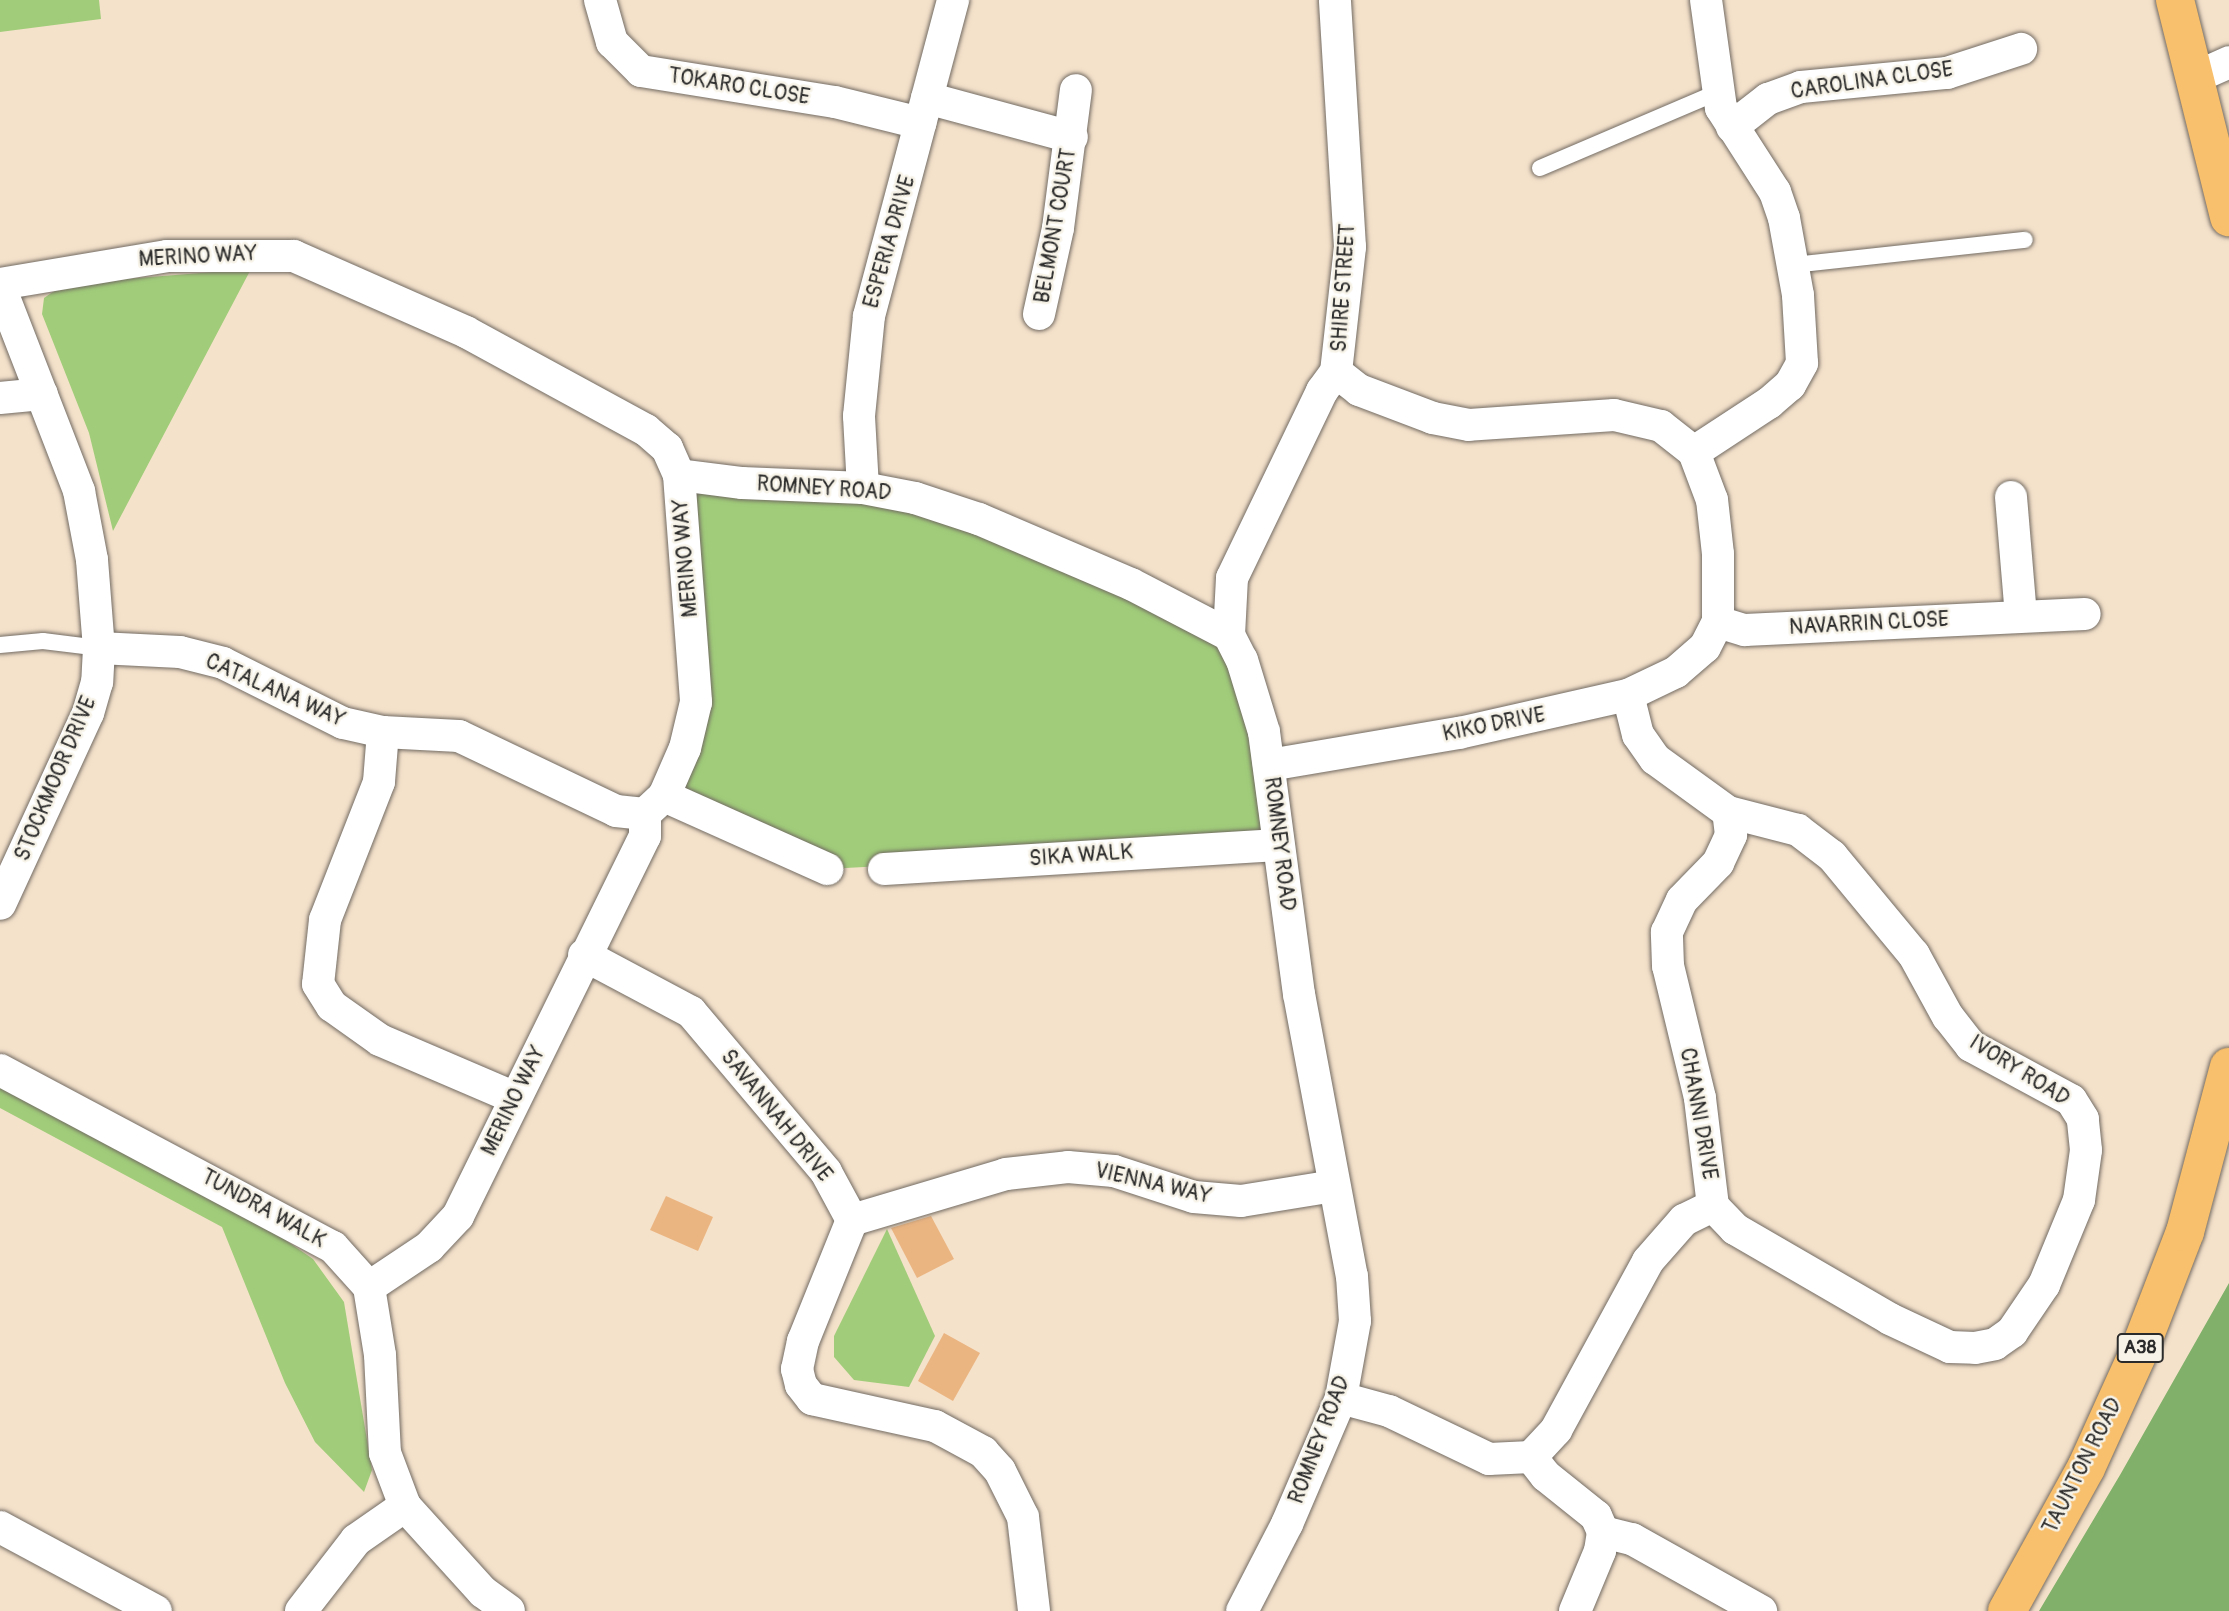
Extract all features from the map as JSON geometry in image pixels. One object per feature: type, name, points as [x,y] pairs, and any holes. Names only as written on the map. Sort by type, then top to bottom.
[{"type":"main road","points":[[2175,0],[2213,69],[2229,217]]},
{"type":"main road","name":"TAUNTON ROAD","points":[[2007,1611],[2086,1468],[2139,1351],[2185,1232],[2223,1115],[2229,1067]]},
{"type":"street","name":"TOKARO CLOSE","points":[[600,0],[612,42],[642,71],[835,102],[923,111]]},
{"type":"street","name":"ESPERIA DRIVE","points":[[863,488],[859,416],[869,316],[953,0]]},
{"type":"street","name":"SHIRE STREET","points":[[1229,635],[1232,578],[1322,391],[1336,372],[1350,247],[1335,0]]},
{"type":"street","points":[[1694,452],[1769,403],[1790,385],[1802,363],[1793,265],[1775,192],[1732,127],[1718,92],[1706,0]]},
{"type":"street","name":"CAROLINA CLOSE","points":[[1732,127],[1768,99],[1801,87],[1947,72],[2021,49]]},
{"type":"street","name":"BELMONT COURT","points":[[1040,314],[1072,137],[1076,90]]},
{"type":"street","name":"BELMONT COURT","points":[[923,111],[1072,137]]},
{"type":"street","name":"MERINO WAY","points":[[0,286],[167,256],[294,256],[466,332],[646,430],[667,448],[679,475],[696,702],[685,748],[654,805],[645,836],[584,955],[458,1216],[429,1247],[369,1287]]},
{"type":"street","name":"STOCKMOOR DRIVE","points":[[0,286],[79,491],[92,560],[99,648],[97,682],[88,713],[0,904]]},
{"type":"street","points":[[1336,372],[1359,390],[1433,418],[1469,425],[1578,415],[1640,418],[1661,426],[1694,452],[1712,500],[1718,554],[1711,635]]},
{"type":"street","points":[[0,398],[41,394]]},
{"type":"street","name":"ROMNEY ROAD","points":[[679,475],[742,483],[863,488],[915,498],[979,519],[1131,584],[1229,635],[1252,686],[1269,765],[1278,845],[1334,1186],[1352,1276],[1354,1321],[1341,1398],[1292,1513],[1242,1611]]},
{"type":"street","points":[[2011,497],[2021,616]]},
{"type":"street","name":"NAVARRIN CLOSE","points":[[1711,635],[1745,630],[2085,614]]},
{"type":"street","name":"KIKO DRIVE","points":[[1269,765],[1459,733],[1628,695],[1676,672],[1711,635]]},
{"type":"street","name":"CATALANA WAY","points":[[99,648],[180,652],[223,663],[343,723],[383,732],[459,736],[616,811],[654,805]]},
{"type":"street","points":[[1628,695],[1638,735],[1655,759],[1728,812]]},
{"type":"street","points":[[383,732],[379,782],[325,920],[318,984],[332,1006],[380,1040],[515,1098]]},
{"type":"street","points":[[654,805],[827,869]]},
{"type":"street","name":"CHANNI DRIVE","points":[[1531,1457],[1556,1430],[1647,1261],[1684,1220],[1713,1206],[1700,1098],[1668,966],[1667,932],[1682,900],[1718,863],[1731,835],[1728,812]]},
{"type":"street","name":"IVORY ROAD","points":[[1713,1206],[1735,1229],[1891,1319],[1951,1347],[1975,1348],[1995,1344],[2012,1332],[2043,1284],[2079,1200],[2087,1150],[2083,1119],[2071,1100],[1971,1046],[1948,1017],[1906,944],[1832,856],[1798,830],[1728,812]]},
{"type":"street","name":"SIKA WALK","points":[[884,869],[1278,845]]},
{"type":"street","name":"SAVANNAH DRIVE","points":[[584,955],[691,1012],[826,1172],[852,1220]]},
{"type":"street","name":"TUNDRA WALK","points":[[0,1070],[301,1227],[332,1247],[369,1287]]},
{"type":"street","name":"VIENNA WAY","points":[[852,1220],[1006,1174],[1068,1167],[1114,1171],[1194,1196],[1241,1201],[1334,1186]]},
{"type":"street","points":[[852,1220],[803,1341],[797,1369],[800,1385],[812,1399],[935,1426],[983,1452],[1000,1471],[1023,1517],[1034,1611]]},
{"type":"street","points":[[369,1287],[380,1355],[385,1453],[405,1506],[482,1592],[509,1611]]},
{"type":"street","points":[[1341,1398],[1389,1411],[1489,1459],[1531,1457],[1546,1476],[1596,1516],[1603,1532],[1600,1552],[1575,1611]]},
{"type":"street","points":[[301,1611],[356,1540],[405,1506]]},
{"type":"street","points":[[0,1527],[156,1611]]},
{"type":"street","points":[[1603,1532],[1632,1539],[1761,1611]]},
{"type":"lane","points":[[1540,168],[1718,92]]},
{"type":"lane","points":[[1793,265],[2025,240]]},
{"type":"lane","points":[[0,645],[43,641],[99,648]]},
{"type":"green space","points":[[0,0],[99,0],[101,19],[0,32]]},
{"type":"green space","points":[[251,269],[113,531],[89,433],[42,314],[44,298],[57,289],[87,282]]},
{"type":"green space","points":[[679,475],[863,488],[1229,635],[1278,845],[827,869],[664,796],[685,748]]},
{"type":"green space","points":[[0,1085],[227,1200],[313,1259],[344,1302],[372,1470],[364,1492],[315,1442],[285,1383],[222,1227],[0,1108]]},
{"type":"green space","points":[[887,1229],[935,1336],[909,1387],[854,1380],[834,1357],[834,1336]]},
{"type":"green space","points":[[2229,1283],[2229,1611],[2039,1611],[2120,1475]]},
{"type":"building","points":[[666,1196],[713,1217],[698,1251],[650,1230]]},
{"type":"building","points":[[931,1216],[954,1259],[917,1278],[891,1228]]},
{"type":"building","points":[[944,1333],[980,1353],[953,1401],[918,1381]]}]
